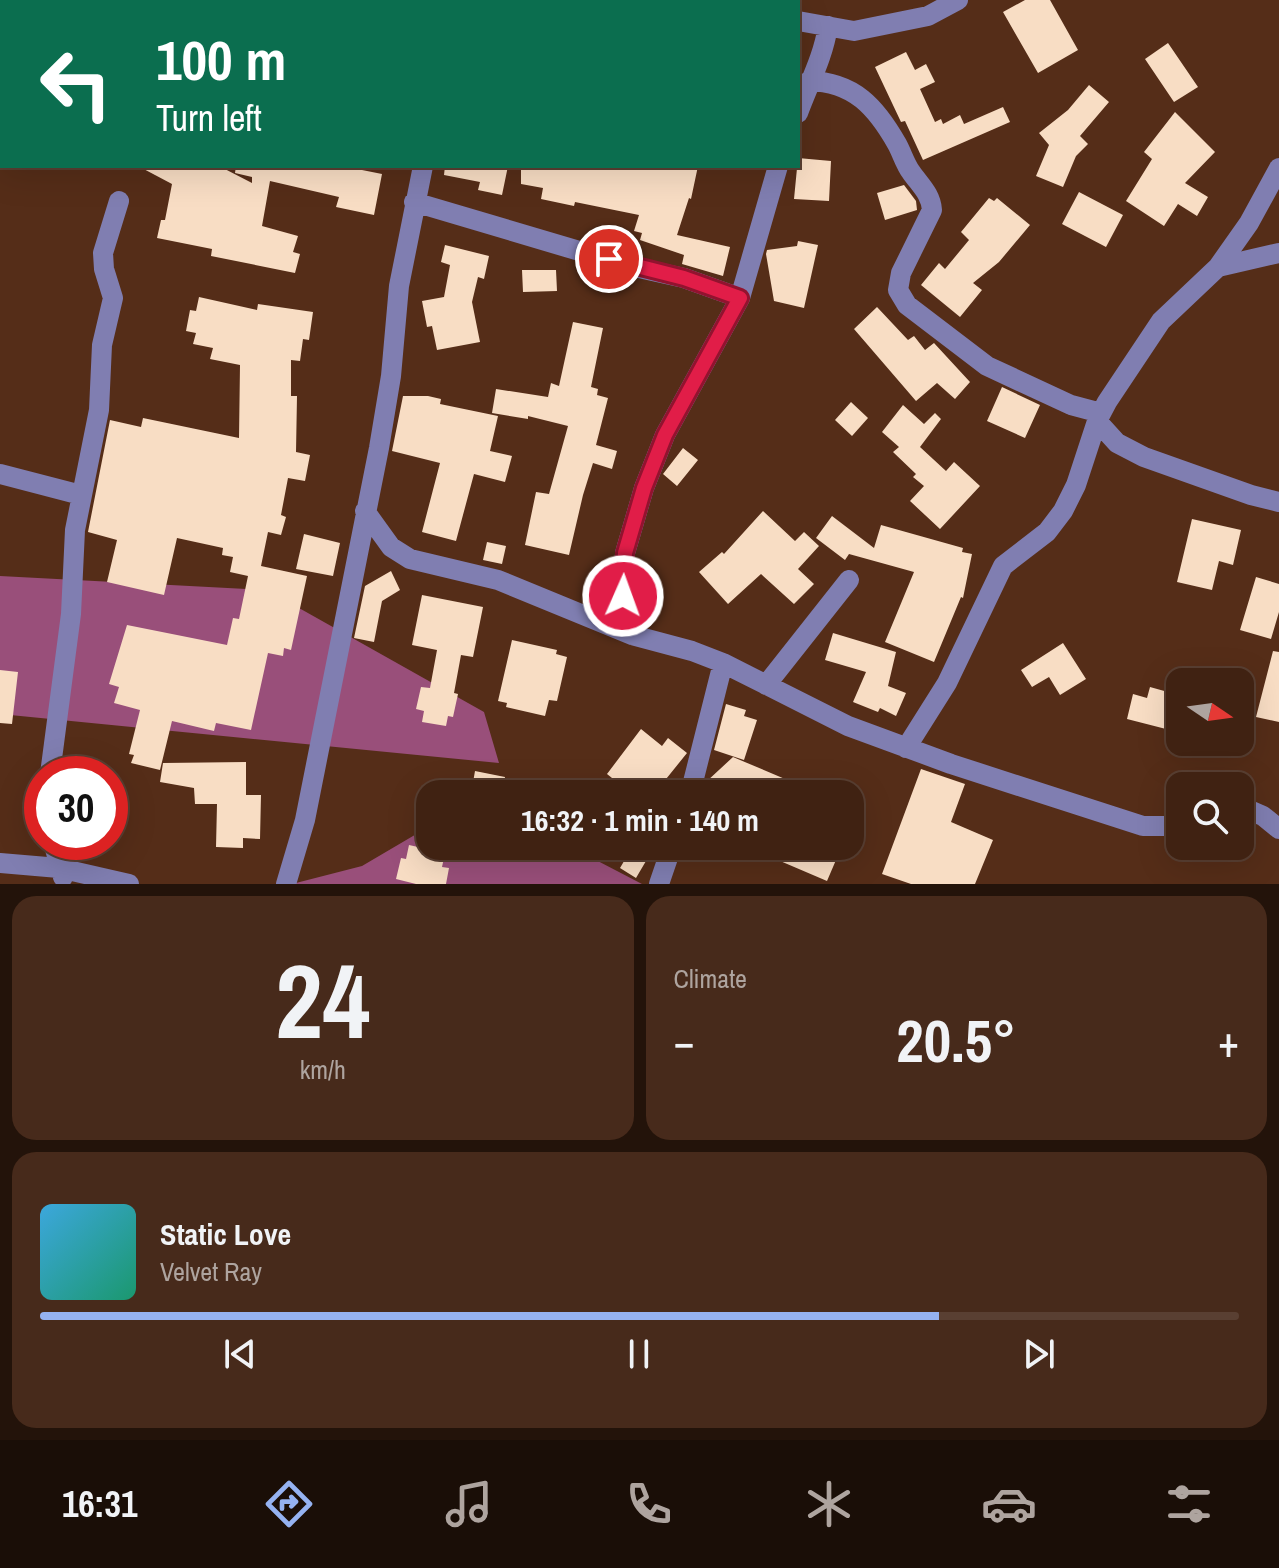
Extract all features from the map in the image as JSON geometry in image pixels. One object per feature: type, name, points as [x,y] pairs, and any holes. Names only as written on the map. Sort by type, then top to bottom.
[{"type":"street","points":[[800,21],[854,31],[928,16],[958,0]]},
{"type":"street","points":[[800,107],[823,55],[828,26]]},
{"type":"street","points":[[809,81],[840,85],[862,98],[880,116],[910,171],[932,202],[932,210],[901,273],[898,290],[907,305],[987,366],[1099,417],[1117,443],[1144,457],[1279,502]]},
{"type":"street","points":[[286,884],[305,820],[382,433],[399,286],[422,168]]},
{"type":"street","points":[[632,635],[623,596],[625,553],[644,488],[665,435],[740,298],[777,168]]},
{"type":"street","points":[[906,748],[947,683],[1003,566],[1047,532],[1063,511],[1076,485],[1099,417],[1161,321],[1218,267],[1249,223],[1279,168]]},
{"type":"street","points":[[52,756],[71,614],[72,561],[81,495],[99,410],[102,345],[113,298],[104,269],[103,253],[119,201]]},
{"type":"street","points":[[414,202],[630,266],[684,278],[740,298]]},
{"type":"street","points":[[1218,267],[1279,253]]},
{"type":"street","points":[[0,474],[81,495]]},
{"type":"street","points":[[365,511],[400,555],[498,580],[632,635],[692,651],[723,663],[848,726],[951,764],[1143,826],[1166,826]]},
{"type":"street","points":[[766,685],[849,580]]},
{"type":"street","points":[[694,780],[723,663]]},
{"type":"street","points":[[1254,812],[1279,829]]},
{"type":"street","points":[[659,884],[667,860]]},
{"type":"street","points":[[0,863],[63,876],[129,884]]},
{"type":"shaded area","points":[[0,576],[267,590],[484,712],[499,763],[0,714]]},
{"type":"shaded area","points":[[416,834],[416,860],[596,860],[642,884],[292,884],[362,866]]},
{"type":"building","points":[[1025,0],[1050,0],[1078,50],[1038,73],[1003,12]]},
{"type":"building","points":[[1168,43],[1198,87],[1174,102],[1145,59]]},
{"type":"building","points":[[906,52],[915,70],[926,64],[935,82],[920,89],[935,122],[941,119],[943,124],[960,115],[964,124],[1003,107],[1010,122],[923,160],[875,67]]},
{"type":"building","points":[[1089,85],[1109,102],[1080,136],[1088,144],[1076,156],[1063,187],[1036,176],[1049,145],[1039,133],[1068,110]]},
{"type":"building","points":[[1175,112],[1215,152],[1185,183],[1208,197],[1197,216],[1178,204],[1164,226],[1126,201],[1152,159],[1144,152]]},
{"type":"building","points":[[800,158],[831,161],[829,201],[794,199]]},
{"type":"building","points":[[142,168],[223,168],[252,183],[252,177],[235,173],[236,168],[362,168],[382,174],[374,215],[336,207],[339,197],[270,181],[262,226],[298,236],[293,252],[300,254],[295,273],[211,256],[212,249],[157,238],[161,220],[165,220],[172,184]]},
{"type":"building","points":[[445,168],[508,168],[502,195],[478,190],[480,182],[444,175]]},
{"type":"building","points":[[521,168],[698,168],[691,199],[677,235],[730,247],[723,276],[682,264],[684,255],[640,240],[642,233],[634,231],[639,215],[575,202],[574,206],[541,199],[543,188],[521,184]]},
{"type":"building","points":[[904,185],[916,201],[917,210],[885,220],[877,193]]},
{"type":"building","points":[[1079,192],[1123,215],[1106,247],[1062,224]]},
{"type":"building","points":[[989,198],[994,201],[997,198],[1030,225],[999,262],[973,283],[982,290],[960,317],[921,285],[939,263],[945,269],[969,240],[961,232]]},
{"type":"building","points":[[798,241],[818,245],[804,308],[774,301],[766,254],[767,250],[797,246]]},
{"type":"building","points":[[445,245],[489,256],[484,279],[478,277],[472,302],[480,342],[437,350],[432,326],[427,327],[422,301],[444,297],[450,265],[441,262]]},
{"type":"building","points":[[522,270],[556,270],[557,291],[523,292]]},
{"type":"building","points":[[199,297],[257,310],[258,304],[313,312],[309,340],[303,339],[300,361],[291,360],[291,396],[297,396],[296,452],[310,455],[305,481],[288,478],[281,515],[286,517],[281,535],[268,532],[261,566],[307,576],[291,650],[284,648],[283,656],[268,653],[251,730],[216,723],[214,731],[172,721],[160,770],[131,763],[134,755],[129,754],[140,710],[114,703],[119,687],[109,684],[127,625],[227,645],[233,618],[239,619],[248,576],[230,572],[233,557],[222,555],[223,548],[177,538],[164,595],[107,582],[117,540],[88,532],[110,420],[141,427],[143,418],[239,438],[240,365],[210,359],[213,348],[193,344],[196,333],[186,331],[190,310],[196,311]]},
{"type":"building","points":[[877,307],[908,340],[914,336],[925,350],[934,343],[970,382],[955,399],[937,383],[916,401],[854,329]]},
{"type":"building","points":[[573,322],[603,328],[591,387],[598,389],[597,395],[608,398],[596,445],[617,451],[612,469],[593,463],[569,555],[525,545],[536,492],[549,494],[568,426],[528,416],[528,419],[492,413],[496,389],[548,397],[551,383],[559,386]]},
{"type":"building","points":[[1002,387],[1040,405],[1025,438],[987,421]]},
{"type":"building","points":[[403,396],[428,396],[441,399],[440,404],[498,416],[490,451],[512,456],[505,482],[474,474],[456,541],[422,532],[440,463],[392,451]]},
{"type":"building","points":[[851,402],[868,418],[852,436],[835,420]]},
{"type":"building","points":[[903,405],[924,424],[935,413],[941,419],[920,447],[946,471],[954,462],[980,486],[940,529],[910,501],[924,486],[893,452],[899,447],[882,432]]},
{"type":"building","points":[[683,448],[698,460],[677,486],[663,474]]},
{"type":"building","points":[[763,511],[795,541],[804,532],[819,546],[798,569],[814,584],[794,604],[761,574],[728,604],[699,572],[722,552],[724,554]]},
{"type":"building","points":[[832,516],[874,548],[881,525],[963,548],[962,552],[972,554],[963,598],[934,662],[885,642],[914,572],[849,554],[845,560],[816,538]]},
{"type":"building","points":[[1192,519],[1241,530],[1233,565],[1219,561],[1212,590],[1177,582]]},
{"type":"building","points":[[304,534],[340,543],[333,576],[296,569]]},
{"type":"building","points":[[487,542],[506,546],[502,564],[483,560]]},
{"type":"building","points":[[391,571],[400,590],[382,601],[374,642],[354,638],[365,586]]},
{"type":"building","points":[[1256,577],[1279,584],[1279,612],[1271,639],[1240,630]]},
{"type":"building","points":[[422,595],[483,607],[473,657],[461,655],[454,693],[458,694],[453,717],[448,716],[446,726],[422,722],[424,711],[416,709],[421,687],[430,688],[437,650],[412,645]]},
{"type":"building","points":[[833,633],[896,652],[888,686],[906,693],[896,716],[880,708],[878,712],[853,702],[866,672],[825,660]]},
{"type":"building","points":[[512,640],[557,650],[556,654],[567,657],[557,701],[549,700],[545,716],[506,707],[507,703],[498,701]]},
{"type":"building","points":[[1063,643],[1086,679],[1060,695],[1049,677],[1032,687],[1021,670]]},
{"type":"building","points":[[1273,651],[1279,652],[1279,722],[1256,717]]},
{"type":"building","points":[[0,670],[18,672],[12,724],[0,723]]},
{"type":"building","points":[[1150,687],[1166,691],[1166,729],[1127,719],[1133,694],[1147,698]]},
{"type":"building","points":[[726,704],[746,710],[744,716],[757,720],[744,760],[714,750]]},
{"type":"building","points":[[641,729],[662,746],[668,738],[687,753],[665,780],[614,780],[607,774]]},
{"type":"building","points":[[733,757],[785,779],[785,780],[708,780]]},
{"type":"building","points":[[246,762],[246,795],[261,795],[260,839],[243,838],[243,848],[216,847],[217,804],[195,804],[194,788],[160,782],[163,763]]},
{"type":"building","points":[[921,769],[965,784],[951,822],[993,840],[975,884],[911,884],[882,874]]},
{"type":"building","points":[[475,771],[505,777],[504,780],[473,780]]},
{"type":"building","points":[[409,845],[416,847],[416,860],[444,860],[442,867],[449,868],[446,884],[416,884],[396,879],[401,858],[406,859]]},
{"type":"building","points":[[625,860],[646,861],[636,878],[620,868]]},
{"type":"building","points":[[778,860],[836,860],[827,881]]},
{"type":"route","points":[[609,259],[684,278],[740,298],[665,435],[644,488],[625,553],[623,596]]}]
